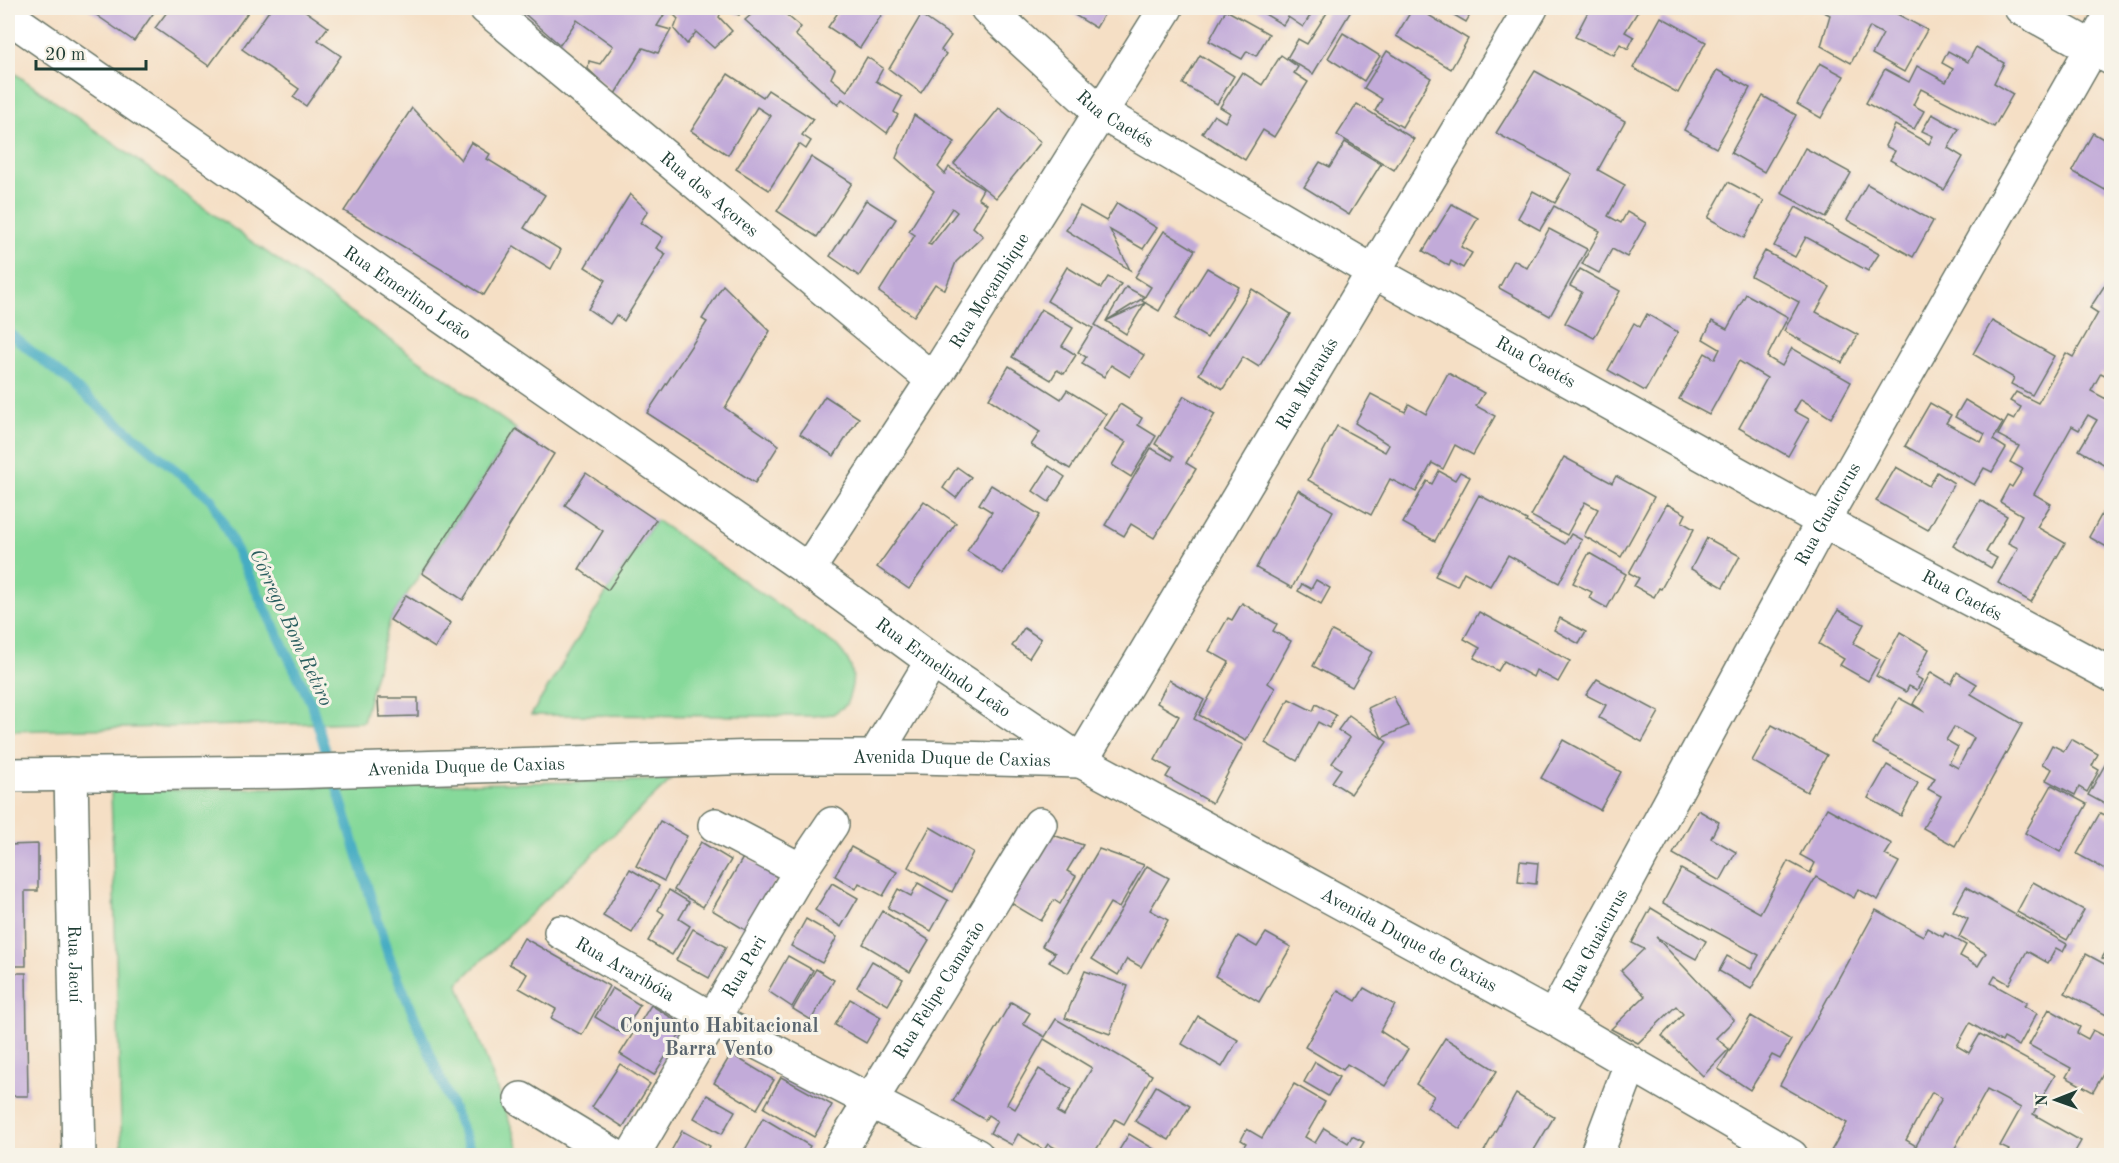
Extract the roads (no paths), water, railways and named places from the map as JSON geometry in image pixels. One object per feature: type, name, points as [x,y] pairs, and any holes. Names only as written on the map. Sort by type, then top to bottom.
[{"type":"street","name":"Rua dos Açores","points":[[486,8],[933,380]]},
{"type":"street","name":"Rua Caetés","points":[[987,8],[1100,112],[1374,272],[1823,521],[2112,675]]},
{"type":"street","name":"Rua Moçambique","points":[[808,570],[933,380],[1166,8]]},
{"type":"street","name":"Rua Marauás","points":[[1081,760],[1531,8]]},
{"type":"street","points":[[2021,8],[2102,53]]},
{"type":"street","name":"Rua Guaicurus","points":[[1554,1018],[1823,521],[2102,53],[2112,13]]},
{"type":"street","name":"Rua Emerlino Leão","points":[[8,16],[808,570]]},
{"type":"street","name":"Rua Ermelindo Leão","points":[[808,570],[932,661],[1081,760]]},
{"type":"street","points":[[875,756],[932,661]]},
{"type":"street","name":"Avenida Duque de Caxias","points":[[8,775],[286,772],[759,757],[875,756],[1081,760],[1554,1018],[1791,1155]]},
{"type":"street","name":"Rua Jacuí","points":[[71,774],[79,1155]]},
{"type":"street","name":"Rua Peri","points":[[632,1155],[801,870],[832,824]]},
{"type":"street","name":"Rua Felipe Camarão","points":[[837,1155],[1040,824]]},
{"type":"street","points":[[715,825],[801,870]]},
{"type":"street","name":"Rua Araribóia","points":[[561,932],[714,1020],[977,1155]]},
{"type":"street","points":[[1596,1155],[1631,1063]]},
{"type":"street","points":[[521,1099],[615,1155]]},
{"type":"waterway","name":"Córrego Bom Retiro","points":[[8,332],[212,500],[311,703],[388,954],[473,1156]]},
{"type":"district","name":"Conjunto Habitacional Barra Vento","points":[[719,1036]]}]
